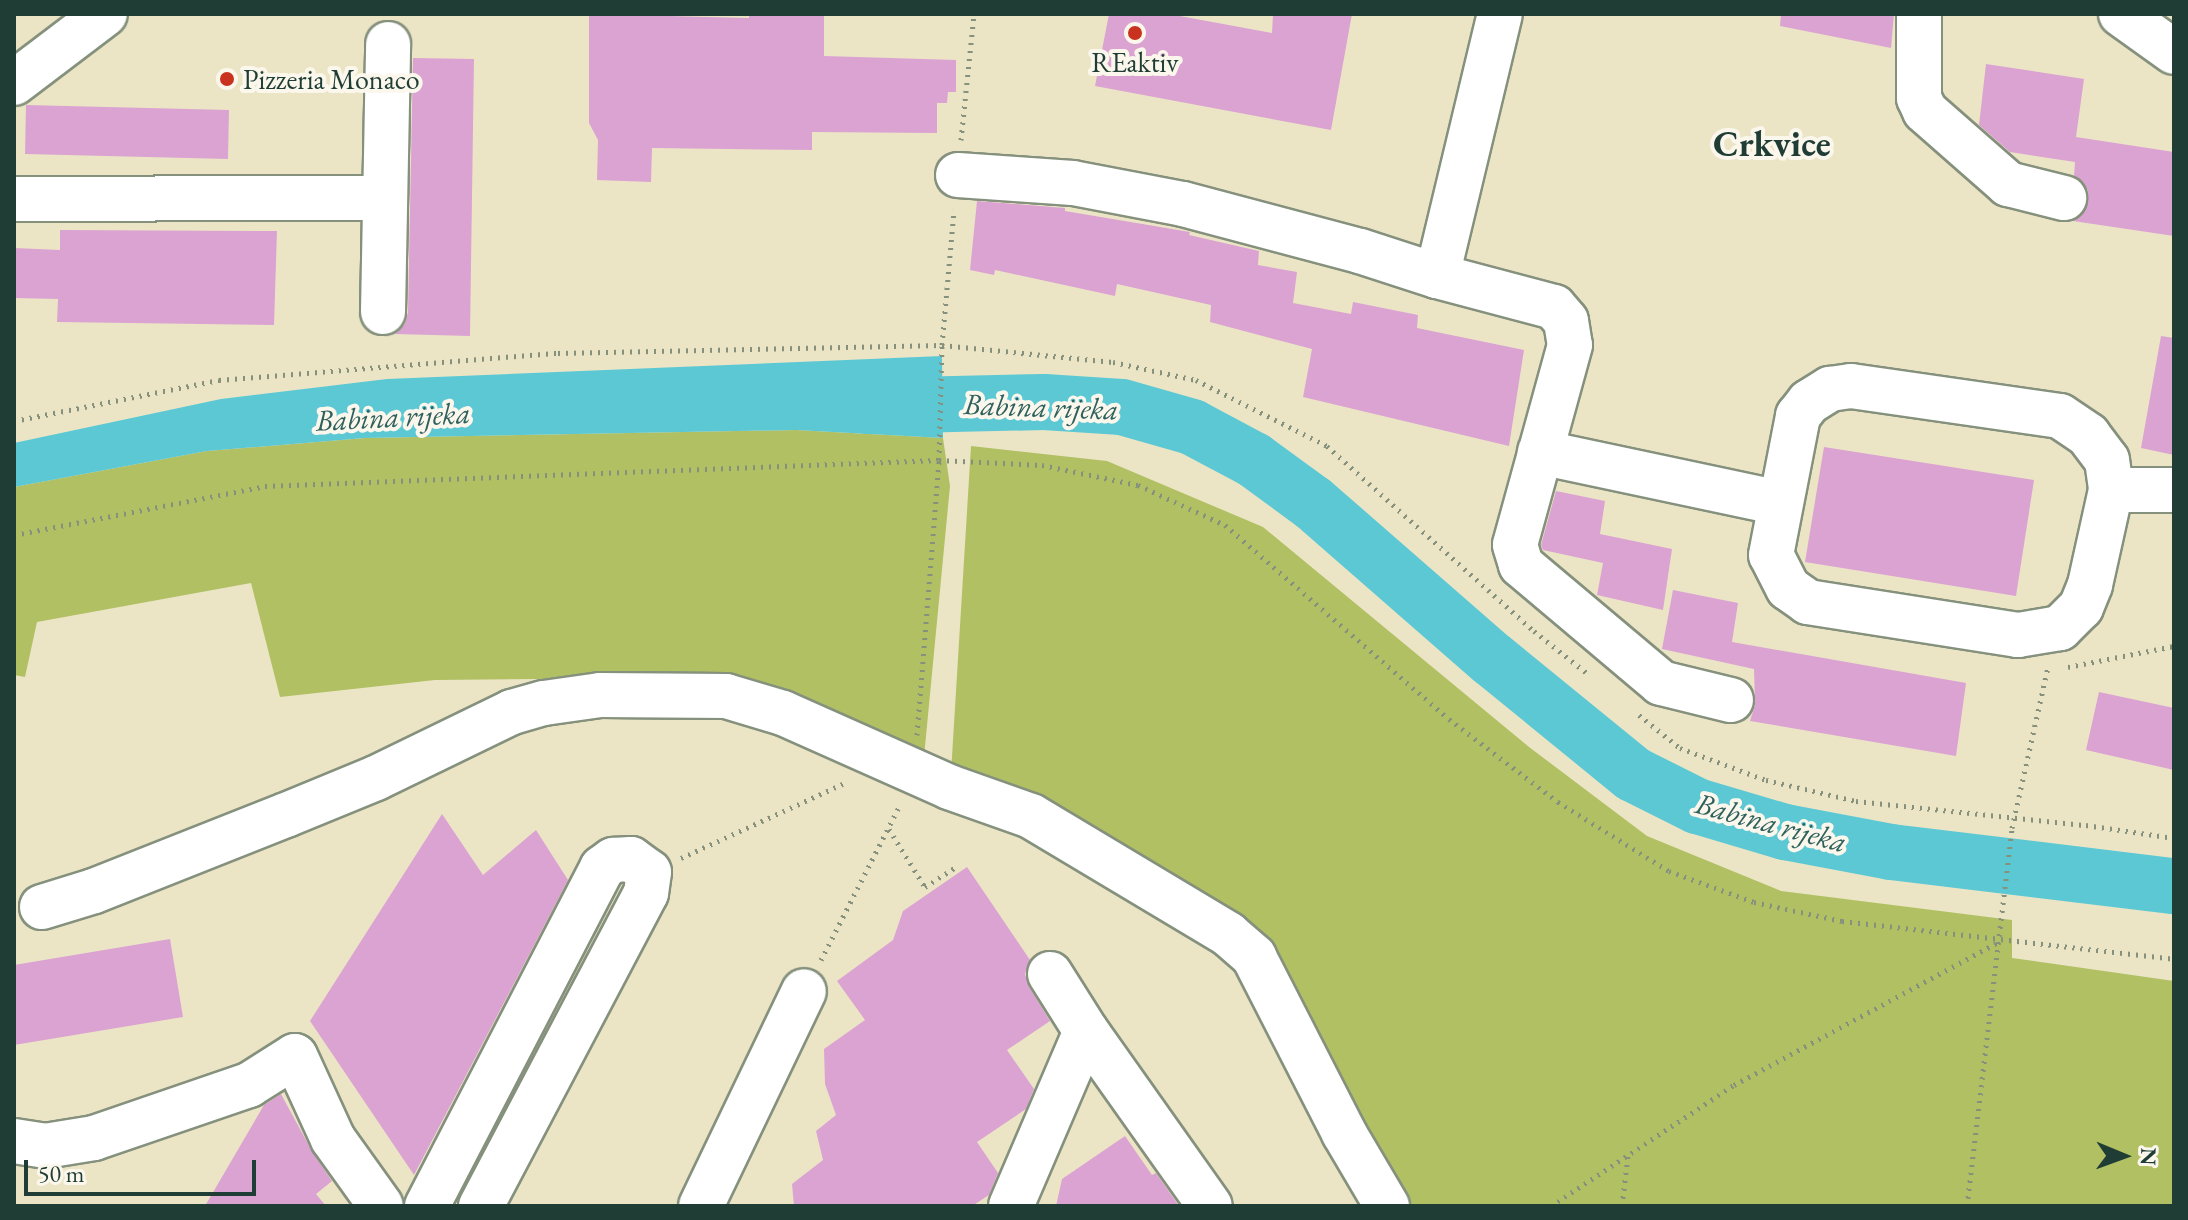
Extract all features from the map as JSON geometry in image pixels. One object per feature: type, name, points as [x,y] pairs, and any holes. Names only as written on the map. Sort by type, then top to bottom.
[{"type":"main road","points":[[14,83],[105,14]]},
{"type":"main road","points":[[1437,276],[1500,14]]},
{"type":"main road","points":[[1919,14],[1919,98],[1925,111],[2008,184],[2064,198]]},
{"type":"main road","points":[[2121,14],[2174,52]]},
{"type":"main road","points":[[383,312],[388,44]]},
{"type":"main road","points":[[958,175],[1073,183],[1183,204],[1554,307],[1566,321],[1570,345],[1515,545],[1521,565],[1661,683],[1731,700]]},
{"type":"main road","points":[[14,199],[385,198]]},
{"type":"main road","points":[[1851,386],[2060,416],[2088,435],[2107,460],[2111,490],[2081,607],[2060,628],[2018,635],[1808,602],[1788,588],[1771,555],[1779,503],[1798,416],[1809,402],[1830,389],[1851,386]]},
{"type":"main road","points":[[1540,452],[1779,503]]},
{"type":"main road","points":[[2111,490],[2174,490]]},
{"type":"main road","points":[[42,907],[94,891],[376,778],[512,712],[544,703],[600,695],[726,696],[783,713],[903,767],[1031,816],[1228,934],[1254,957],[1344,1133],[1387,1206]]},
{"type":"main road","points":[[427,1206],[602,868],[613,860],[631,859],[649,872],[646,893],[481,1206]]},
{"type":"main road","points":[[1050,974],[1086,1031],[1210,1206]]},
{"type":"main road","points":[[701,1206],[804,991]]},
{"type":"main road","points":[[1011,1206],[1086,1031]]},
{"type":"main road","points":[[14,1141],[45,1146],[94,1138],[249,1085],[295,1056],[333,1139],[381,1206]]},
{"type":"path","points":[[14,421],[219,380],[558,353],[942,345],[1113,362],[1196,380],[1327,446],[1534,631],[1595,680]]},
{"type":"path","points":[[921,685],[939,460],[942,345]]},
{"type":"path","points":[[14,535],[265,486],[939,460],[1042,465],[1138,485],[1225,525],[1449,719],[1558,802],[1669,871],[1754,902],[1827,918],[1999,941],[2174,959]]},
{"type":"path","points":[[1967,1206],[2013,817],[2060,628]]},
{"type":"path","points":[[2047,671],[2174,646]]},
{"type":"path","points":[[1631,709],[1680,748],[1766,780],[1856,801],[2174,838]]},
{"type":"path","points":[[804,991],[889,829],[903,767]]},
{"type":"path","points":[[649,872],[903,767]]},
{"type":"path","points":[[889,829],[925,887],[956,867]]},
{"type":"path","points":[[1551,1206],[1734,1085],[1999,941]]},
{"type":"path","points":[[1622,1206],[1628,1155]]},
{"type":"green space","points":[[796,430],[943,438],[950,486],[924,757],[644,678],[435,680],[280,697],[251,583],[37,622],[25,677],[14,675],[14,487],[207,451],[365,438]]},
{"type":"green space","points":[[971,446],[1107,461],[1263,527],[1529,747],[1647,836],[1781,891],[2012,920],[2012,958],[2174,981],[2174,1206],[1401,1206],[1260,946],[951,773]]},
{"type":"water","points":[[942,356],[943,438],[796,430],[365,438],[207,451],[14,487],[14,443],[221,399],[387,379]]},
{"type":"building","points":[[589,14],[749,18],[749,14],[824,14],[824,56],[956,60],[956,92],[948,92],[947,103],[937,103],[937,133],[812,132],[812,150],[652,148],[651,182],[597,180],[598,140],[589,123]]},
{"type":"building","points":[[1109,14],[1169,14],[1272,33],[1273,14],[1352,14],[1331,130],[1095,86]]},
{"type":"building","points":[[1781,14],[1894,14],[1891,48],[1780,26]]},
{"type":"building","points":[[413,58],[474,59],[470,336],[395,334],[405,324],[408,312]]},
{"type":"building","points":[[1986,64],[2084,79],[2076,137],[2174,152],[2174,236],[2073,221],[2082,215],[2088,203],[2088,190],[2074,176],[2075,162],[2010,152],[1979,125]]},
{"type":"building","points":[[26,105],[229,110],[228,159],[25,154]]},
{"type":"building","points":[[977,201],[1065,208],[1065,211],[1190,232],[1189,235],[1259,251],[1258,265],[1297,272],[1293,303],[1351,314],[1353,302],[1418,315],[1417,328],[1524,350],[1509,446],[1303,397],[1312,349],[1210,322],[1211,305],[1117,284],[1115,296],[995,270],[994,275],[970,270]]},
{"type":"building","points":[[60,230],[277,231],[274,325],[57,322],[58,299],[14,298],[14,248],[60,250]]},
{"type":"building","points":[[2161,336],[2174,338],[2174,455],[2141,448]]},
{"type":"building","points":[[1824,447],[2034,480],[2016,596],[1805,562]]},
{"type":"building","points":[[1556,491],[1605,501],[1600,534],[1672,549],[1663,610],[1597,595],[1603,563],[1543,550],[1541,545]]},
{"type":"building","points":[[1673,590],[1738,603],[1732,642],[1966,683],[1956,756],[1750,721],[1755,705],[1754,669],[1662,649]]},
{"type":"building","points":[[2099,692],[2174,708],[2174,770],[2086,750]]},
{"type":"building","points":[[442,814],[483,875],[536,830],[568,880],[414,1175],[310,1021]]},
{"type":"building","points":[[967,867],[1030,960],[1025,974],[1029,987],[1050,1021],[1007,1050],[1034,1089],[1026,1109],[977,1142],[998,1173],[989,1195],[972,1206],[794,1206],[792,1184],[823,1160],[816,1131],[836,1115],[825,1084],[824,1049],[865,1020],[837,981],[893,940],[903,911]]},
{"type":"building","points":[[170,939],[183,1017],[14,1045],[14,965]]},
{"type":"building","points":[[281,1094],[332,1181],[316,1194],[326,1206],[205,1206],[264,1105]]},
{"type":"building","points":[[1125,1136],[1152,1175],[1156,1173],[1179,1206],[1056,1206],[1062,1179]]},
{"type":"waterway","name":"Babina rijeka","points":[[867,406],[1044,402],[1122,407],[1192,427],[1254,460],[1313,503],[1492,659],[1633,774],[1697,806],[1785,832],[1891,852],[2174,886]]},
{"type":"place","name":"REaktiv","points":[[1135,33]]},
{"type":"place","name":"Pizzeria Monaco","points":[[227,79]]},
{"type":"district","name":"Crkvice","points":[[1772,144]]}]
